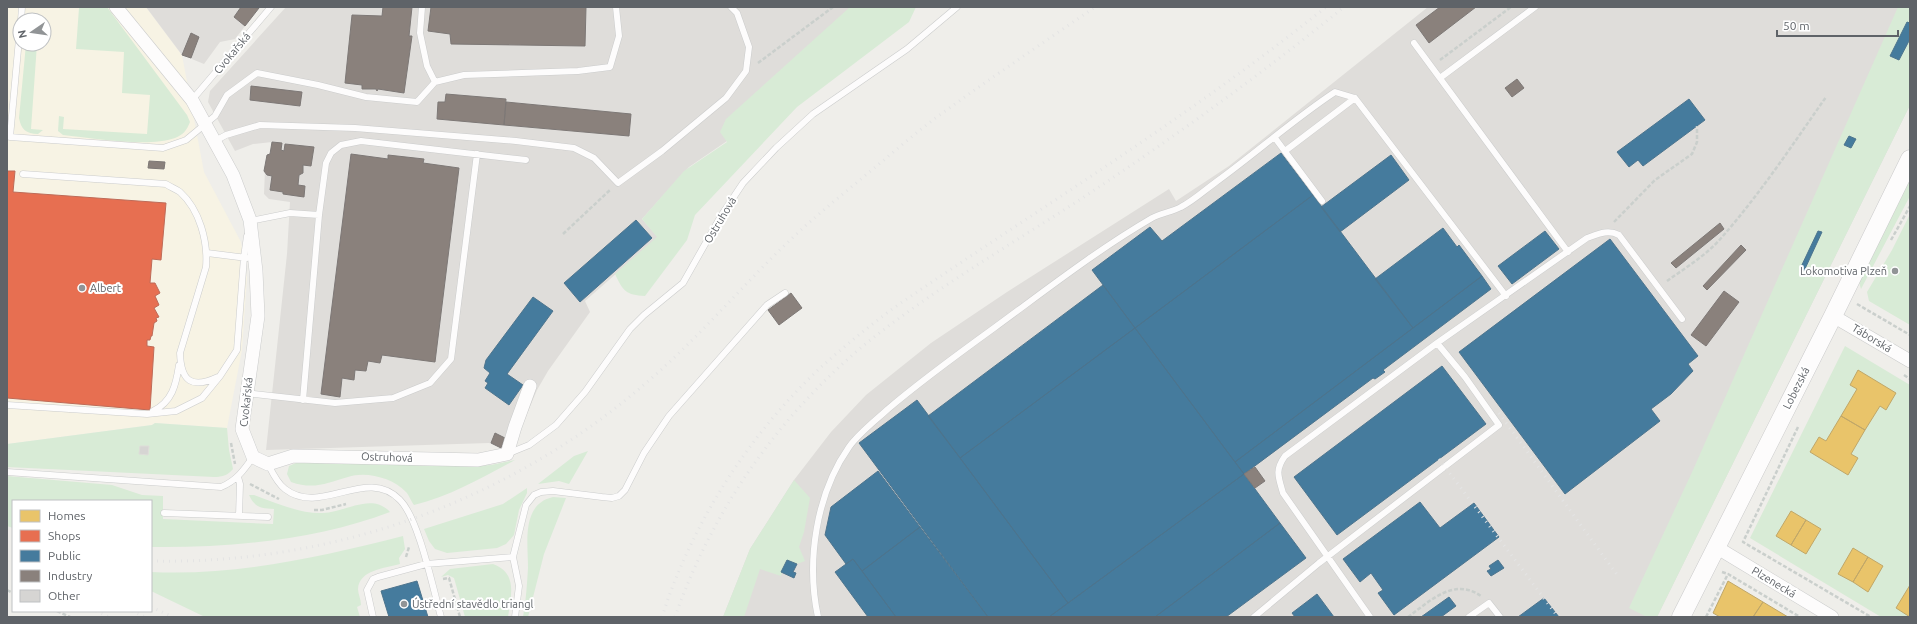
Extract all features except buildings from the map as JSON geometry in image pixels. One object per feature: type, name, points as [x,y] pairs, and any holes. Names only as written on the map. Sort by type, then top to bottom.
[{"type":"street","name":"Cvokařská","points":[[116,7],[192,100],[216,141],[233,175],[250,220],[249,258],[258,316],[242,429],[253,457]]},
{"type":"street","name":"Lobezská","points":[[1681,617],[1833,316],[1910,159]]},
{"type":"street","name":"Táborská","points":[[1833,316],[1910,361]]},
{"type":"street","points":[[508,454],[515,427],[530,386]]},
{"type":"street","name":"Ostruhová","points":[[268,464],[293,456],[478,460],[508,454]]},
{"type":"street","points":[[253,457],[268,464]]},
{"type":"street","name":"Plzenecká","points":[[1716,547],[1832,617]]},
{"type":"lane","name":"Cvokařská","points":[[192,100],[271,7]]},
{"type":"lane","points":[[422,7],[420,34],[427,66],[435,82]]},
{"type":"lane","points":[[18,52],[10,137],[163,148],[186,140],[215,116],[227,95],[257,73],[318,85],[366,97],[417,102],[435,82],[464,75],[578,71],[610,67],[619,36],[616,7]]},
{"type":"lane","points":[[216,141],[226,135],[260,125],[355,128],[516,141],[574,148],[594,158],[618,183],[662,151],[726,98],[746,71],[749,47],[737,13],[731,7]]},
{"type":"lane","name":"Ostruhová","points":[[508,454],[529,445],[556,425],[585,392],[630,329],[644,315],[683,283],[721,216],[743,183],[776,148],[813,114],[907,49],[957,7]]},
{"type":"lane","points":[[1440,78],[1535,7]]},
{"type":"lane","points":[[1414,43],[1568,252]]},
{"type":"lane","points":[[818,617],[813,582],[814,547],[820,513],[830,485],[843,458],[850,446],[860,435],[909,391],[949,360],[1104,248],[1154,216],[1181,207],[1335,92],[1355,98],[1506,296]]},
{"type":"lane","points":[[1285,151],[1355,98]]},
{"type":"lane","points":[[1275,138],[1322,201]]},
{"type":"lane","points":[[303,400],[319,215],[326,163],[331,153],[340,145],[361,141],[526,160]]},
{"type":"lane","points":[[246,393],[335,403],[393,398],[430,383],[451,359],[477,154]]},
{"type":"lane","points":[[23,174],[166,184],[179,192],[194,211],[204,239],[207,253],[206,267],[180,353],[177,377],[171,396],[163,406],[148,414]]},
{"type":"lane","points":[[250,220],[290,213],[319,215]]},
{"type":"lane","points":[[1370,617],[1283,493],[1278,478],[1278,466],[1285,456],[1437,343],[1587,238],[1604,232],[1612,231],[1619,235],[1682,318]]},
{"type":"lane","points":[[7,405],[148,414],[176,411],[202,398],[220,376],[237,350],[249,258],[207,253]]},
{"type":"lane","points":[[515,617],[519,586],[513,557],[526,505],[534,494],[553,491],[612,498],[619,496],[625,490],[644,453],[669,416],[767,305],[785,293]]},
{"type":"lane","points":[[1254,617],[1328,557],[1499,425],[1465,378],[1437,343]]},
{"type":"lane","points":[[180,353],[180,366],[184,378],[194,383],[206,383],[220,376]]},
{"type":"lane","points":[[7,472],[221,487],[238,477],[253,457]]},
{"type":"lane","points":[[268,464],[284,489],[294,494],[321,498],[359,487],[371,486],[390,492],[400,499],[408,509],[418,534],[441,617]]},
{"type":"lane","points":[[238,477],[240,484],[239,516]]},
{"type":"lane","points":[[164,513],[268,517]]},
{"type":"lane","points":[[373,617],[367,596],[368,585],[372,580],[378,577],[426,564],[513,557]]},
{"type":"lane","points":[[1469,617],[1489,603],[1500,617]]},
{"type":"path","points":[[746,71],[833,7]]},
{"type":"path","points":[[1431,66],[1511,7]]},
{"type":"path","points":[[1659,288],[1700,257],[1721,238],[1761,188],[1826,97]]},
{"type":"path","points":[[1604,232],[1656,180],[1692,154],[1698,142],[1697,126]]},
{"type":"path","points":[[563,234],[618,183]]},
{"type":"path","points":[[1857,304],[1910,335]]},
{"type":"path","points":[[1800,422],[1743,542],[1871,617]]},
{"type":"path","points":[[343,505],[348,503]]},
{"type":"path","points":[[406,569],[404,560],[408,556],[408,541]]},
{"type":"path","points":[[1706,617],[1728,574],[1800,617]]},
{"type":"path","points":[[1408,617],[1440,594],[1454,588],[1469,589],[1480,595],[1489,603]]},
{"type":"path","points":[[58,612],[70,617]]},
{"type":"shaded area","points":[[7,7],[146,7],[182,55],[204,172],[241,242],[247,278],[242,350],[227,428],[155,423],[152,425],[7,444]]},
{"type":"shaded area","points":[[146,7],[260,7],[235,39],[220,42],[204,64],[182,55]]},
{"type":"shaded area","points":[[286,7],[881,7],[727,141],[689,167],[642,219],[658,237],[585,301],[590,312],[548,371],[537,390],[521,428],[509,425],[501,448],[489,443],[266,450],[287,254],[290,202],[269,199],[264,194],[267,155],[271,154],[272,142],[253,144],[235,151],[208,102],[210,91]]},
{"type":"shaded area","points":[[1428,7],[1910,7],[1910,105],[1657,617],[723,617],[750,549],[794,480],[831,432],[866,395],[931,343],[1007,292],[1169,189],[1176,201],[1229,166]]},
{"type":"green space","points":[[68,7],[107,7],[187,115],[190,122],[182,134],[178,137],[163,141],[135,142],[63,135],[58,131],[59,116],[64,117],[63,129],[147,134],[150,95],[122,93],[124,52],[76,49],[79,8]]},
{"type":"green space","points":[[850,7],[916,7],[909,22],[797,107],[695,215],[687,240],[645,296],[633,295],[626,291],[620,284],[615,274],[657,237],[642,219],[684,171],[727,142],[720,132],[726,119]]},
{"type":"green space","points":[[1898,7],[1910,7],[1910,105],[1657,617],[1647,617],[1629,608],[1693,470]]},
{"type":"green space","points":[[25,52],[36,52],[31,129],[43,130],[38,134],[27,132],[21,125],[19,118]]},
{"type":"green space","points":[[1910,170],[1910,196],[1861,289],[1859,282]]},
{"type":"green space","name":"Lokomotiva Plzeň","points":[[1910,214],[1910,325],[1869,301],[1867,292],[1892,250]]},
{"type":"green space","points":[[1845,346],[1910,385],[1910,617],[1881,617],[1750,538]]},
{"type":"green space","points":[[155,423],[227,428],[229,450],[233,469],[225,475],[214,477],[7,467],[7,444],[152,425]]},
{"type":"green space","points":[[588,451],[569,484],[559,481],[538,484],[574,456]]},
{"type":"green space","points":[[515,460],[453,492],[414,505],[407,493],[401,487],[387,480],[371,475],[355,475],[314,486],[291,482],[287,474],[289,466],[296,463],[329,461],[473,466],[491,465]]},
{"type":"green space","points":[[7,476],[112,485],[142,495],[163,496],[163,519],[273,524],[274,509],[256,505],[249,495],[254,495],[297,510],[314,513],[332,512],[367,503],[383,506],[390,512],[362,522],[303,536],[242,544],[211,546],[152,547],[152,500],[12,500],[12,528],[7,526]]},
{"type":"green space","points":[[794,480],[810,498],[804,532],[799,547],[805,561],[797,564],[787,560],[781,576],[760,569],[744,617],[723,617],[750,549]]},
{"type":"green space","points":[[527,488],[527,493],[519,510],[514,535],[506,544],[497,548],[447,553],[435,549],[429,541],[424,529],[503,504]]},
{"type":"green space","points":[[553,497],[566,498],[544,554],[528,617],[523,617],[528,568],[528,526],[531,516],[536,508],[543,501]]},
{"type":"green space","points":[[403,536],[405,549],[399,558],[400,564],[374,571],[363,578],[359,583],[358,593],[361,605],[357,607],[360,617],[205,617],[152,591],[152,572],[215,571],[247,568],[341,551]]},
{"type":"green space","points":[[493,564],[501,568],[510,579],[511,593],[508,617],[465,617],[454,578],[448,575],[441,577],[450,569]]},
{"type":"railway","points":[[152,561],[220,559],[288,551],[355,537],[420,516],[483,490],[543,457],[600,419],[654,376],[674,358],[790,240],[910,138],[976,89],[1095,7]]},
{"type":"railway","points":[[662,617],[674,583],[689,549],[725,484],[768,424],[792,396],[818,370],[855,338],[895,307],[1168,124],[1274,47],[1326,7]]},
{"type":"railway","points":[[675,617],[690,578],[708,540],[728,504],[775,435],[832,374],[863,346],[917,305],[1155,149],[1251,80],[1344,7]]},
{"type":"railway","points":[[1499,413],[1618,576]]},
{"type":"railway","points":[[1439,459],[1558,617]]},
{"type":"railway","points":[[7,543],[12,544]]},
{"type":"railway","points":[[7,550],[12,552]]},
{"type":"railway","points":[[7,562],[12,564]]},
{"type":"railway","points":[[7,574],[12,576]]},
{"type":"railway","points":[[152,607],[173,617]]},
{"type":"railway","points":[[98,612],[109,617]]},
{"type":"railway","points":[[134,612],[145,617]]},
{"type":"place","name":"Lokomotiva Plzeň","points":[[1895,271]]},
{"type":"place","name":"Albert","points":[[82,288]]},
{"type":"place","name":"Ústřední stavědlo triangl","points":[[404,604]]}]
